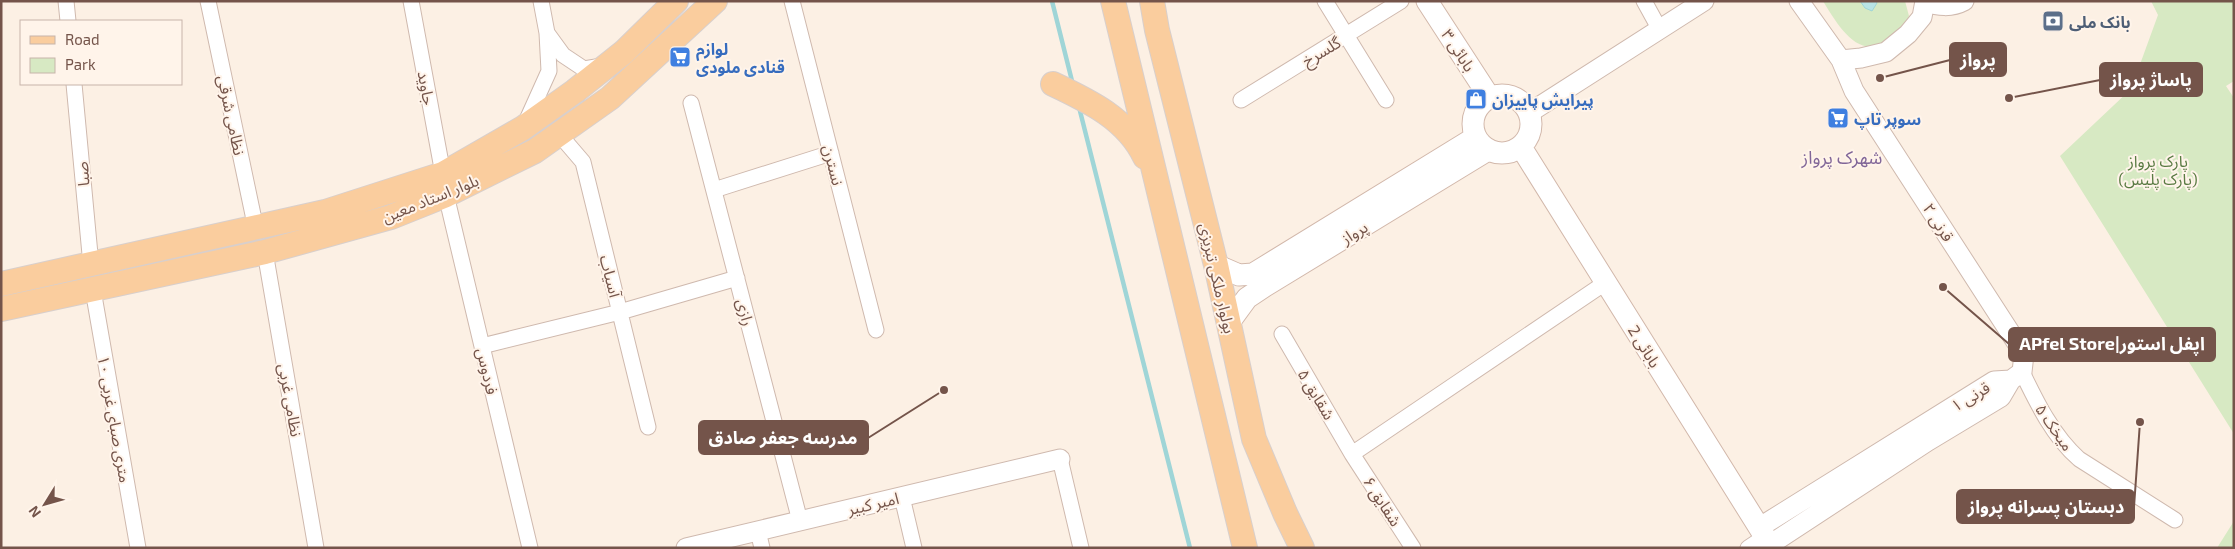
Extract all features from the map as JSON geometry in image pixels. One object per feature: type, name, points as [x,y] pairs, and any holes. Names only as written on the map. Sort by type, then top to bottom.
[{"type":"main road","name":"بلوار استاد معین","points":[[93,290],[265,252],[391,217],[445,185],[608,65],[676,1]]},
{"type":"main road","name":"بلوار استاد معین","points":[[91,265],[445,185],[535,150],[610,98],[715,1]]},
{"type":"main road","points":[[1113,1],[1245,548]]},
{"type":"main road","name":"بولوار ملکی تبریزی","points":[[1152,1],[1216,265],[1254,439],[1302,548]]},
{"type":"main road","name":"بابائی ۳","points":[[1427,1],[1490,98]]},
{"type":"main road","points":[[1053,84],[1101,107],[1118,122],[1144,154],[1155,180]]},
{"type":"main road","points":[[1508,96],[1517,99],[1529,113],[1530,131],[1521,146],[1505,153],[1482,143],[1474,119],[1482,103],[1490,98],[1508,96]]},
{"type":"main road","name":"پرواز","points":[[1216,265],[1239,274],[1253,274],[1482,143]]},
{"type":"main road","name":"پرواز","points":[[1228,324],[1247,298],[1482,143]]},
{"type":"main road","name":"بابائی 2","points":[[1521,146],[1605,283],[1769,541]]},
{"type":"main road","points":[[1,274],[42,266],[91,265]]},
{"type":"main road","points":[[1,284],[91,265]]},
{"type":"main road","points":[[1,309],[93,290]]},
{"type":"main road","points":[[1,319],[50,307],[93,290]]},
{"type":"street","points":[[66,1],[68,20]]},
{"type":"street","name":"نظامی شرقی","points":[[208,1],[256,229]]},
{"type":"street","name":"جاوید","points":[[411,1],[445,185]]},
{"type":"street","points":[[523,128],[549,72],[547,33],[541,1]]},
{"type":"street","name":"نسترن","points":[[792,1],[876,330]]},
{"type":"street","points":[[1325,1],[1386,100]]},
{"type":"street","name":"گلسرخ","points":[[1241,100],[1401,1]]},
{"type":"street","points":[[1644,1],[1660,30]]},
{"type":"street","points":[[1529,113],[1704,1]]},
{"type":"street","name":"قرنی ۲","points":[[1799,1],[1841,60],[1854,91],[2024,354],[2016,376]]},
{"type":"street","points":[[1841,60],[1861,58],[1886,52],[1908,34],[1922,17],[1925,2],[1939,6],[1959,4],[1964,1]]},
{"type":"street","points":[[547,33],[563,55],[584,69],[608,65]]},
{"type":"street","name":"صبا","points":[[74,85],[91,265]]},
{"type":"street","name":"رازی","points":[[692,103],[800,521]]},
{"type":"street","name":"آسیاب","points":[[559,134],[583,162],[648,427]]},
{"type":"street","points":[[714,190],[831,153]]},
{"type":"street","name":"فردوس","points":[[445,185],[530,548]]},
{"type":"street","name":"نظامی غربی","points":[[265,252],[316,548]]},
{"type":"street","points":[[482,346],[620,312],[737,278]]},
{"type":"street","points":[[1352,454],[1605,283]]},
{"type":"street","name":"۱۰ متری صبای غربی","points":[[93,290],[138,548]]},
{"type":"street","name":"شقایق ۵","points":[[1282,334],[1352,454]]},
{"type":"street","name":"میخک ۵","points":[[2016,376],[2039,406],[2066,448],[2079,459],[2176,520]]},
{"type":"street","name":"قرنی ۱","points":[[1769,541],[2001,397],[2016,376]]},
{"type":"street","name":"شقایق ۶","points":[[1352,454],[1413,548]]},
{"type":"street","points":[[1060,459],[1081,548]]},
{"type":"street","name":"امیر کبیر","points":[[691,547],[760,539],[800,521],[1060,459]]},
{"type":"street","points":[[902,496],[914,548]]},
{"type":"street","points":[[1748,548],[1769,541]]},
{"type":"green space","points":[[1823,1],[1905,1],[1909,16],[1899,30],[1891,37],[1880,45],[1870,47],[1860,44],[1851,38],[1835,20]]},
{"type":"green space","name":"پارک پرواز (پارک پلیس)","points":[[2151,1],[2234,1],[2234,81],[2226,86],[2234,98],[2234,434],[2060,156],[2131,89],[2158,15]]},
{"type":"green space","points":[[2234,521],[2234,548],[2217,548]]},
{"type":"water","points":[[1860,1],[1876,1],[1877,3],[1872,11],[1865,8]]},
{"type":"waterway","points":[[1052,1],[1073,85]]},
{"type":"waterway","points":[[1079,107],[1190,548]]},
{"type":"place","name":"بانک ملی","points":[[2053,21]]},
{"type":"place","name":"لوازم قنادی ملودی","points":[[680,57]]},
{"type":"place","name":"پرواز","points":[[1880,78]]},
{"type":"place","name":"پاساژ پرواز","points":[[2009,98]]},
{"type":"place","name":"پیرایش پاییزان","points":[[1476,99]]},
{"type":"place","name":"سوپر تاپ","points":[[1838,118]]},
{"type":"place","name":"APfel Store|اپفل استور","points":[[1943,287]]},
{"type":"place","name":"مدرسه جعفر صادق","points":[[944,390]]},
{"type":"place","name":"دبستان پسرانه پرواز","points":[[2140,422]]},
{"type":"district","name":"شهرک پرواز","points":[[1842,157]]}]
